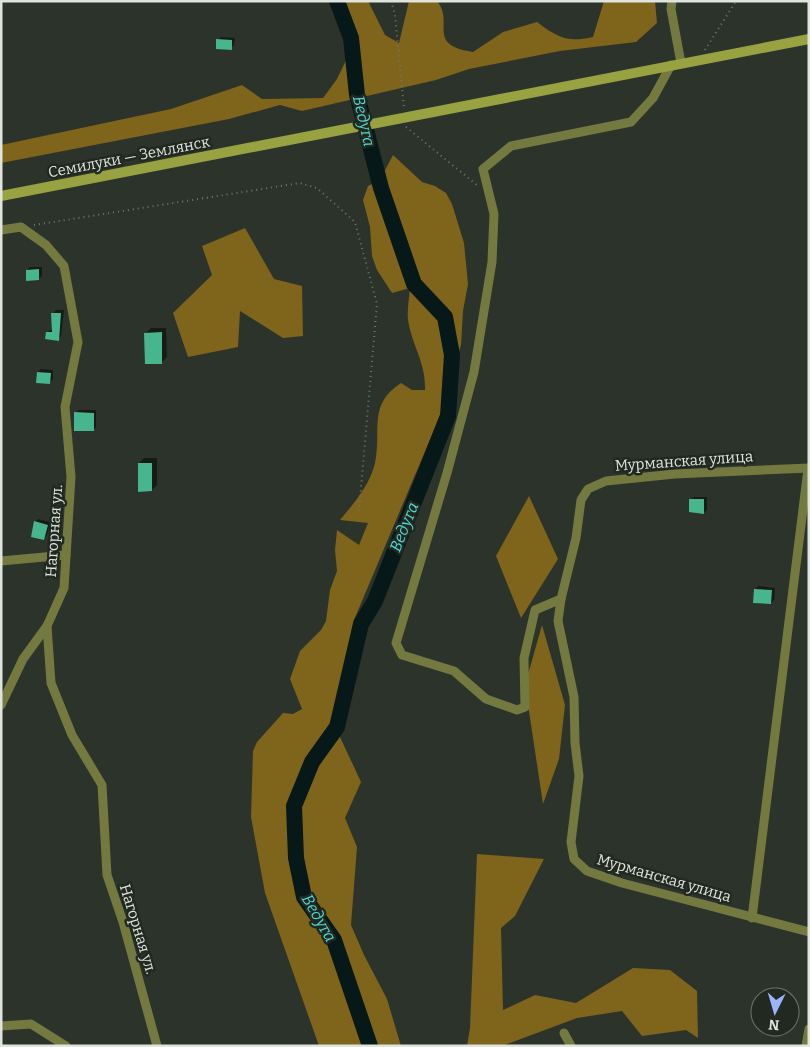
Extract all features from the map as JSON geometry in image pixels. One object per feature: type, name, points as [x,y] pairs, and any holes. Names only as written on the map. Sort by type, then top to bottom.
[{"type":"main road","name":"Семилуки — Землянск","points":[[1,196],[809,39]]},
{"type":"street","points":[[561,599],[535,610],[524,658],[525,707],[516,710],[486,699],[454,670],[402,655],[396,643],[447,474],[474,372],[493,253],[494,214],[483,169],[511,146],[631,122],[653,98],[676,64],[671,9],[672,1]]},
{"type":"street","points":[[1,230],[21,227]]},
{"type":"street","name":"Нагорная ул.","points":[[21,227],[46,245],[64,266],[78,342],[65,407],[71,477],[64,588],[47,626],[50,684],[72,735],[102,786],[107,875],[123,922],[157,1046]]},
{"type":"street","points":[[752,918],[809,469]]},
{"type":"street","name":"Мурманская улица","points":[[809,469],[666,475],[606,481],[588,489],[581,500],[576,538],[561,599],[558,621],[562,648],[574,697],[575,743],[579,776],[571,842],[574,859],[587,871],[622,883],[809,932]]},
{"type":"street","points":[[1,561],[66,555]]},
{"type":"street","points":[[1,705],[24,659],[47,626]]},
{"type":"street","points":[[1,1026],[31,1024],[66,1046]]},
{"type":"street","points":[[806,1046],[809,1029]]},
{"type":"street","points":[[564,1033],[571,1046]]},
{"type":"path","points":[[698,60],[736,1]]},
{"type":"path","points":[[21,227],[300,183],[317,188],[355,222],[377,304],[359,511]]},
{"type":"shaded area","points":[[344,1],[368,1],[385,35],[399,43],[409,1],[437,1],[442,9],[445,39],[458,49],[473,52],[503,32],[537,22],[551,32],[569,39],[593,37],[604,1],[655,1],[657,23],[636,42],[560,51],[469,69],[436,80],[302,111],[280,105],[229,119],[1,163],[1,145],[171,109],[242,85],[262,99],[323,98],[337,79],[358,35]]},
{"type":"shaded area","points":[[393,155],[422,182],[435,186],[446,193],[452,204],[464,243],[468,284],[463,311],[461,345],[442,411],[354,620],[332,720],[361,782],[345,818],[357,847],[351,925],[387,999],[401,1046],[319,1046],[265,893],[251,817],[253,751],[257,742],[283,713],[293,714],[302,709],[290,679],[300,651],[321,630],[326,621],[330,590],[337,571],[335,550],[337,530],[359,545],[368,523],[340,520],[361,493],[373,471],[377,451],[378,419],[384,400],[390,391],[401,383],[412,390],[425,390],[421,362],[412,338],[408,320],[410,288],[392,293],[377,270],[372,256],[370,227],[363,200],[368,186],[380,180]]},
{"type":"shaded area","points":[[245,228],[274,279],[302,286],[303,336],[283,338],[240,311],[238,347],[188,357],[173,313],[212,275],[202,246]]},
{"type":"shaded area","points":[[529,496],[558,559],[521,618],[496,556]]},
{"type":"shaded area","points":[[542,625],[565,705],[559,759],[543,804],[525,685]]},
{"type":"shaded area","points":[[477,854],[544,859],[515,916],[501,928],[503,1010],[535,995],[576,1003],[633,968],[670,970],[697,991],[698,1038],[686,1030],[642,1036],[622,1011],[577,1018],[502,1046],[467,1046],[470,1028]]},
{"type":"building","points":[[216,39],[232,40],[232,50],[216,49]]},
{"type":"building","points":[[39,269],[39,280],[26,281],[26,270]]},
{"type":"building","points":[[51,313],[61,313],[59,341],[45,339],[46,332],[52,332]]},
{"type":"building","points":[[162,332],[162,364],[145,364],[144,333]]},
{"type":"building","points":[[37,372],[51,373],[50,384],[36,383]]},
{"type":"building","points":[[74,412],[94,413],[94,431],[74,431]]},
{"type":"building","points":[[138,463],[152,463],[152,491],[138,492]]},
{"type":"building","points":[[689,499],[704,499],[704,514],[689,512]]},
{"type":"building","points":[[34,521],[48,525],[44,540],[31,537]]},
{"type":"building","points":[[754,589],[772,590],[771,604],[753,603]]},
{"type":"waterway","name":"Ведуга","points":[[337,1],[351,38],[357,95],[381,188],[414,284],[445,317],[452,355],[448,416],[375,601],[361,624],[337,727],[312,762],[294,806],[296,858],[304,897],[334,940],[370,1046]]}]
